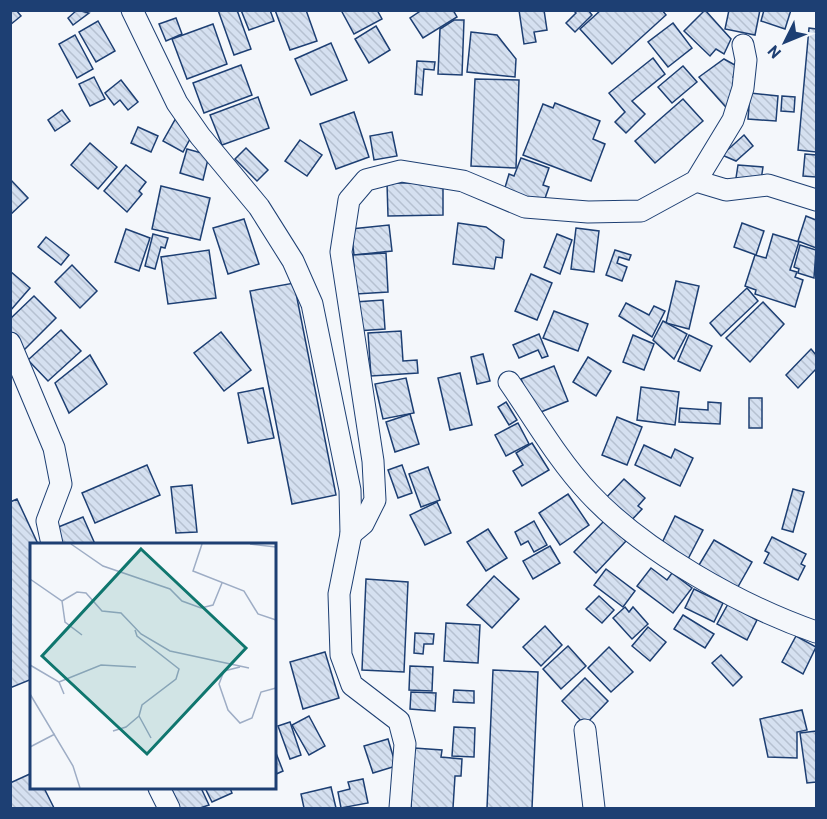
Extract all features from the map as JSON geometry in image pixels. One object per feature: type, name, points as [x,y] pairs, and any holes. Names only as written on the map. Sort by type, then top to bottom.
[{"type":"street","points":[[132,10],[177,103],[200,136],[259,207],[293,261],[312,304],[350,490],[351,534],[339,594],[341,655],[352,685],[399,721],[405,744],[400,808]]},
{"type":"street","points":[[351,534],[363,524],[375,500],[373,461],[341,252],[349,200],[366,180],[401,171],[463,181],[525,207],[588,212],[641,211],[696,182],[733,120],[743,88],[746,60],[743,45]]},
{"type":"street","points":[[696,182],[726,190],[768,185],[816,200]]},
{"type":"street","points":[[10,343],[54,448],[61,484],[47,521],[52,543]]},
{"type":"street","points":[[509,382],[588,492],[634,534],[718,588],[816,632]]},
{"type":"street","points":[[585,730],[594,808]]},
{"type":"street","points":[[160,789],[169,808]]},
{"type":"building","points":[[10,10],[16,10],[21,16],[10,25]]},
{"type":"building","points":[[77,10],[89,13],[73,25],[68,18]]},
{"type":"building","points":[[218,10],[237,10],[251,49],[234,55]]},
{"type":"building","points":[[241,10],[270,10],[274,21],[249,30]]},
{"type":"building","points":[[275,10],[306,10],[317,41],[290,50]]},
{"type":"building","points":[[341,10],[377,10],[382,19],[354,34]]},
{"type":"building","points":[[422,10],[453,10],[457,17],[423,38],[410,18]]},
{"type":"building","points":[[519,10],[544,10],[547,30],[534,32],[536,42],[524,44]]},
{"type":"building","points":[[573,10],[588,10],[592,15],[575,32],[566,23],[576,13]]},
{"type":"building","points":[[601,10],[662,10],[666,15],[612,64],[580,29]]},
{"type":"building","points":[[705,10],[731,39],[724,54],[716,49],[710,56],[684,31]]},
{"type":"building","points":[[729,10],[760,10],[755,35],[725,29]]},
{"type":"building","points":[[764,10],[791,10],[785,29],[761,21]]},
{"type":"building","points":[[176,18],[182,34],[166,41],[159,24]]},
{"type":"building","points":[[454,20],[464,20],[462,75],[438,74],[440,29]]},
{"type":"building","points":[[98,21],[115,51],[96,62],[79,32]]},
{"type":"building","points":[[673,23],[692,48],[668,67],[648,42]]},
{"type":"building","points":[[213,24],[227,64],[187,79],[172,39]]},
{"type":"building","points":[[376,26],[390,50],[369,63],[355,39]]},
{"type":"building","points":[[809,28],[816,29],[816,152],[798,150]]},
{"type":"building","points":[[471,32],[497,35],[516,59],[515,77],[467,72]]},
{"type":"building","points":[[75,35],[93,69],[77,78],[59,44]]},
{"type":"building","points":[[331,43],[347,80],[311,95],[295,59]]},
{"type":"building","points":[[653,58],[665,74],[632,101],[645,114],[626,133],[615,122],[625,112],[609,93]]},
{"type":"building","points":[[724,59],[742,69],[733,77],[738,83],[733,115],[699,77]]},
{"type":"building","points":[[417,61],[435,62],[434,70],[424,69],[422,95],[415,94]]},
{"type":"building","points":[[241,65],[252,95],[204,113],[193,83]]},
{"type":"building","points":[[683,66],[697,82],[672,103],[658,87]]},
{"type":"building","points":[[94,77],[105,99],[90,106],[79,84]]},
{"type":"building","points":[[475,79],[519,80],[516,168],[471,166]]},
{"type":"building","points":[[121,80],[138,102],[128,110],[120,100],[114,105],[105,93]]},
{"type":"building","points":[[750,93],[778,96],[776,121],[748,119]]},
{"type":"building","points":[[782,96],[795,97],[794,112],[781,111]]},
{"type":"building","points":[[258,97],[269,128],[222,145],[210,115]]},
{"type":"building","points":[[683,99],[703,121],[655,163],[635,141]]},
{"type":"building","points":[[555,103],[600,121],[593,139],[605,144],[591,181],[523,155],[543,104],[553,108]]},
{"type":"building","points":[[62,110],[70,121],[55,131],[48,120]]},
{"type":"building","points":[[354,112],[369,157],[336,169],[320,124]]},
{"type":"building","points":[[176,118],[190,139],[183,152],[163,141]]},
{"type":"building","points":[[138,127],[158,136],[151,152],[131,143]]},
{"type":"building","points":[[392,132],[397,156],[374,160],[370,136]]},
{"type":"building","points":[[744,135],[753,146],[736,161],[722,155]]},
{"type":"building","points":[[300,140],[322,155],[307,176],[285,161]]},
{"type":"building","points":[[90,143],[117,167],[98,189],[71,165]]},
{"type":"building","points":[[246,148],[268,170],[257,181],[235,159]]},
{"type":"building","points":[[187,149],[209,155],[203,180],[180,173]]},
{"type":"building","points":[[805,154],[816,155],[816,177],[803,176]]},
{"type":"building","points":[[521,158],[549,168],[543,185],[549,187],[543,204],[504,191],[509,174],[514,176]]},
{"type":"building","points":[[126,165],[146,182],[139,191],[142,194],[127,212],[104,191]]},
{"type":"building","points":[[738,165],[763,167],[761,180],[736,178]]},
{"type":"building","points":[[10,179],[28,198],[10,215]]},
{"type":"building","points":[[387,183],[443,183],[443,215],[388,216]]},
{"type":"building","points":[[161,186],[210,198],[200,240],[152,229]]},
{"type":"building","points":[[806,216],[816,220],[816,248],[798,241]]},
{"type":"building","points":[[244,219],[259,264],[228,274],[213,228]]},
{"type":"building","points":[[458,223],[486,227],[504,240],[502,258],[496,257],[494,269],[453,264]]},
{"type":"building","points":[[742,223],[764,231],[756,255],[734,247]]},
{"type":"building","points":[[389,225],[392,251],[354,255],[351,229]]},
{"type":"building","points":[[576,228],[599,231],[594,272],[571,269]]},
{"type":"building","points":[[126,229],[150,238],[139,271],[115,262]]},
{"type":"building","points":[[153,234],[168,238],[165,248],[161,247],[155,269],[145,266]]},
{"type":"building","points":[[557,234],[572,240],[560,274],[544,267]]},
{"type":"building","points":[[773,234],[799,242],[790,270],[797,272],[795,277],[803,280],[795,307],[755,294],[756,290],[745,286],[755,255],[766,258]]},
{"type":"building","points":[[46,237],[69,255],[61,265],[38,247]]},
{"type":"building","points":[[800,245],[816,250],[814,278],[798,273],[799,269],[794,267]]},
{"type":"building","points":[[209,250],[216,298],[168,304],[161,257]]},
{"type":"building","points":[[615,250],[631,255],[629,260],[619,257],[617,263],[627,267],[622,281],[606,275]]},
{"type":"building","points":[[386,253],[388,292],[356,294],[353,255]]},
{"type":"building","points":[[72,265],[97,291],[80,308],[55,282]]},
{"type":"building","points":[[10,271],[30,288],[10,311]]},
{"type":"building","points":[[531,274],[552,283],[537,320],[515,311]]},
{"type":"building","points":[[676,281],[699,286],[689,329],[666,323]]},
{"type":"building","points":[[294,283],[336,495],[292,504],[250,291]]},
{"type":"building","points":[[747,288],[758,301],[721,336],[710,323]]},
{"type":"building","points":[[34,296],[56,318],[24,350],[10,337],[10,319]]},
{"type":"building","points":[[383,300],[385,329],[357,331],[355,302]]},
{"type":"building","points":[[763,302],[784,324],[750,362],[726,338]]},
{"type":"building","points":[[626,303],[649,315],[654,306],[665,311],[652,337],[619,316]]},
{"type":"building","points":[[554,311],[588,324],[578,351],[543,338]]},
{"type":"building","points":[[663,321],[687,334],[674,359],[653,340]]},
{"type":"building","points":[[61,330],[81,351],[48,381],[28,360]]},
{"type":"building","points":[[401,331],[403,361],[417,360],[418,373],[371,376],[368,333]]},
{"type":"building","points":[[221,332],[251,370],[224,391],[194,353]]},
{"type":"building","points":[[539,334],[548,356],[542,358],[538,350],[519,358],[513,345]]},
{"type":"building","points":[[633,335],[654,344],[644,370],[623,362]]},
{"type":"building","points":[[689,335],[712,346],[700,371],[678,361]]},
{"type":"building","points":[[811,349],[816,355],[816,369],[798,388],[786,375]]},
{"type":"building","points":[[483,354],[490,381],[477,384],[471,357]]},
{"type":"building","points":[[90,355],[107,384],[69,413],[55,383]]},
{"type":"building","points":[[588,357],[611,371],[596,396],[573,382]]},
{"type":"building","points":[[554,366],[568,401],[536,414],[521,379]]},
{"type":"building","points":[[460,373],[472,425],[450,430],[438,378]]},
{"type":"building","points":[[406,378],[414,413],[383,419],[375,384]]},
{"type":"building","points":[[641,387],[679,392],[675,425],[637,420]]},
{"type":"building","points":[[263,388],[274,438],[248,443],[238,393]]},
{"type":"building","points":[[749,398],[762,398],[762,428],[749,428]]},
{"type":"building","points":[[506,402],[517,420],[509,425],[498,407]]},
{"type":"building","points":[[708,402],[721,403],[720,424],[679,422],[680,408],[708,410]]},
{"type":"building","points":[[410,414],[419,444],[395,452],[386,422]]},
{"type":"building","points":[[617,417],[642,427],[627,465],[602,455]]},
{"type":"building","points":[[518,423],[529,444],[506,456],[495,435]]},
{"type":"building","points":[[532,443],[549,470],[522,486],[513,471],[523,465],[516,453]]},
{"type":"building","points":[[644,445],[671,458],[675,449],[693,458],[680,486],[635,465]]},
{"type":"building","points":[[147,465],[160,495],[95,523],[82,493]]},
{"type":"building","points":[[402,465],[412,493],[398,498],[388,470]]},
{"type":"building","points":[[428,467],[440,500],[421,507],[409,474]]},
{"type":"building","points":[[624,479],[645,498],[638,506],[642,509],[628,524],[603,501]]},
{"type":"building","points":[[192,485],[197,532],[176,533],[171,487]]},
{"type":"building","points":[[793,489],[804,492],[793,532],[782,529]]},
{"type":"building","points":[[568,494],[589,525],[560,545],[539,513]]},
{"type":"building","points":[[17,499],[38,543],[30,543],[30,680],[10,688],[10,502]]},
{"type":"building","points":[[437,502],[451,533],[425,545],[410,515]]},
{"type":"building","points":[[675,516],[703,530],[688,559],[661,545]]},
{"type":"building","points":[[83,517],[95,543],[63,543],[56,528]]},
{"type":"building","points":[[534,521],[547,545],[534,552],[528,541],[521,545],[515,532]]},
{"type":"building","points":[[604,521],[626,541],[596,573],[574,552]]},
{"type":"building","points":[[488,529],[507,558],[486,571],[467,542]]},
{"type":"building","points":[[772,537],[806,554],[801,564],[805,566],[798,580],[764,563],[769,553],[765,551]]},
{"type":"building","points":[[714,540],[752,562],[735,592],[696,570]]},
{"type":"building","points":[[550,546],[560,563],[533,579],[523,561]]},
{"type":"building","points":[[651,568],[667,580],[672,573],[692,588],[673,613],[637,586]]},
{"type":"building","points":[[606,569],[635,591],[623,607],[594,585]]},
{"type":"building","points":[[494,576],[519,599],[492,628],[467,605]]},
{"type":"building","points":[[366,579],[408,582],[404,672],[362,670]]},
{"type":"building","points":[[694,589],[723,603],[714,622],[685,608]]},
{"type":"building","points":[[599,596],[614,610],[602,623],[586,609]]},
{"type":"building","points":[[728,604],[757,620],[747,640],[717,624]]},
{"type":"building","points":[[625,607],[629,612],[633,607],[648,624],[632,639],[613,618]]},
{"type":"building","points":[[683,615],[714,634],[705,648],[674,629]]},
{"type":"building","points":[[446,623],[480,625],[478,663],[444,661]]},
{"type":"building","points":[[545,626],[562,645],[541,666],[523,647]]},
{"type":"building","points":[[648,627],[666,642],[650,661],[632,646]]},
{"type":"building","points":[[415,633],[434,634],[433,644],[424,644],[423,654],[414,653]]},
{"type":"building","points":[[796,636],[816,647],[803,674],[782,662]]},
{"type":"building","points":[[568,646],[586,666],[561,689],[543,669]]},
{"type":"building","points":[[609,647],[633,672],[611,692],[588,668]]},
{"type":"building","points":[[325,652],[339,698],[303,709],[290,662]]},
{"type":"building","points":[[721,655],[742,677],[733,686],[712,663]]},
{"type":"building","points":[[410,666],[433,667],[432,691],[409,690]]},
{"type":"building","points":[[493,670],[538,672],[532,808],[487,808]]},
{"type":"building","points":[[585,678],[608,701],[585,725],[562,701]]},
{"type":"building","points":[[454,690],[474,691],[474,703],[453,702]]},
{"type":"building","points":[[411,692],[436,693],[435,711],[410,709]]},
{"type":"building","points":[[802,710],[807,730],[797,732],[797,758],[768,757],[760,719]]},
{"type":"building","points":[[309,716],[325,746],[309,755],[292,725]]},
{"type":"building","points":[[290,722],[301,755],[290,759],[278,726]]},
{"type":"building","points":[[454,727],[475,728],[474,757],[452,756]]},
{"type":"building","points":[[816,731],[816,782],[807,783],[800,733]]},
{"type":"building","points":[[388,739],[396,766],[373,773],[364,746]]},
{"type":"building","points":[[414,748],[442,750],[441,757],[462,759],[461,776],[455,776],[453,808],[411,808]]},
{"type":"building","points":[[276,753],[283,771],[276,774]]},
{"type":"building","points":[[30,774],[30,789],[44,789],[54,808],[10,808],[10,783]]},
{"type":"building","points":[[363,779],[368,803],[341,808],[338,792],[350,789],[348,782]]},
{"type":"building","points":[[331,787],[336,808],[304,808],[301,794]]},
{"type":"building","points":[[171,789],[201,789],[209,805],[200,808],[180,808]]},
{"type":"building","points":[[206,789],[230,789],[232,793],[212,802]]}]
